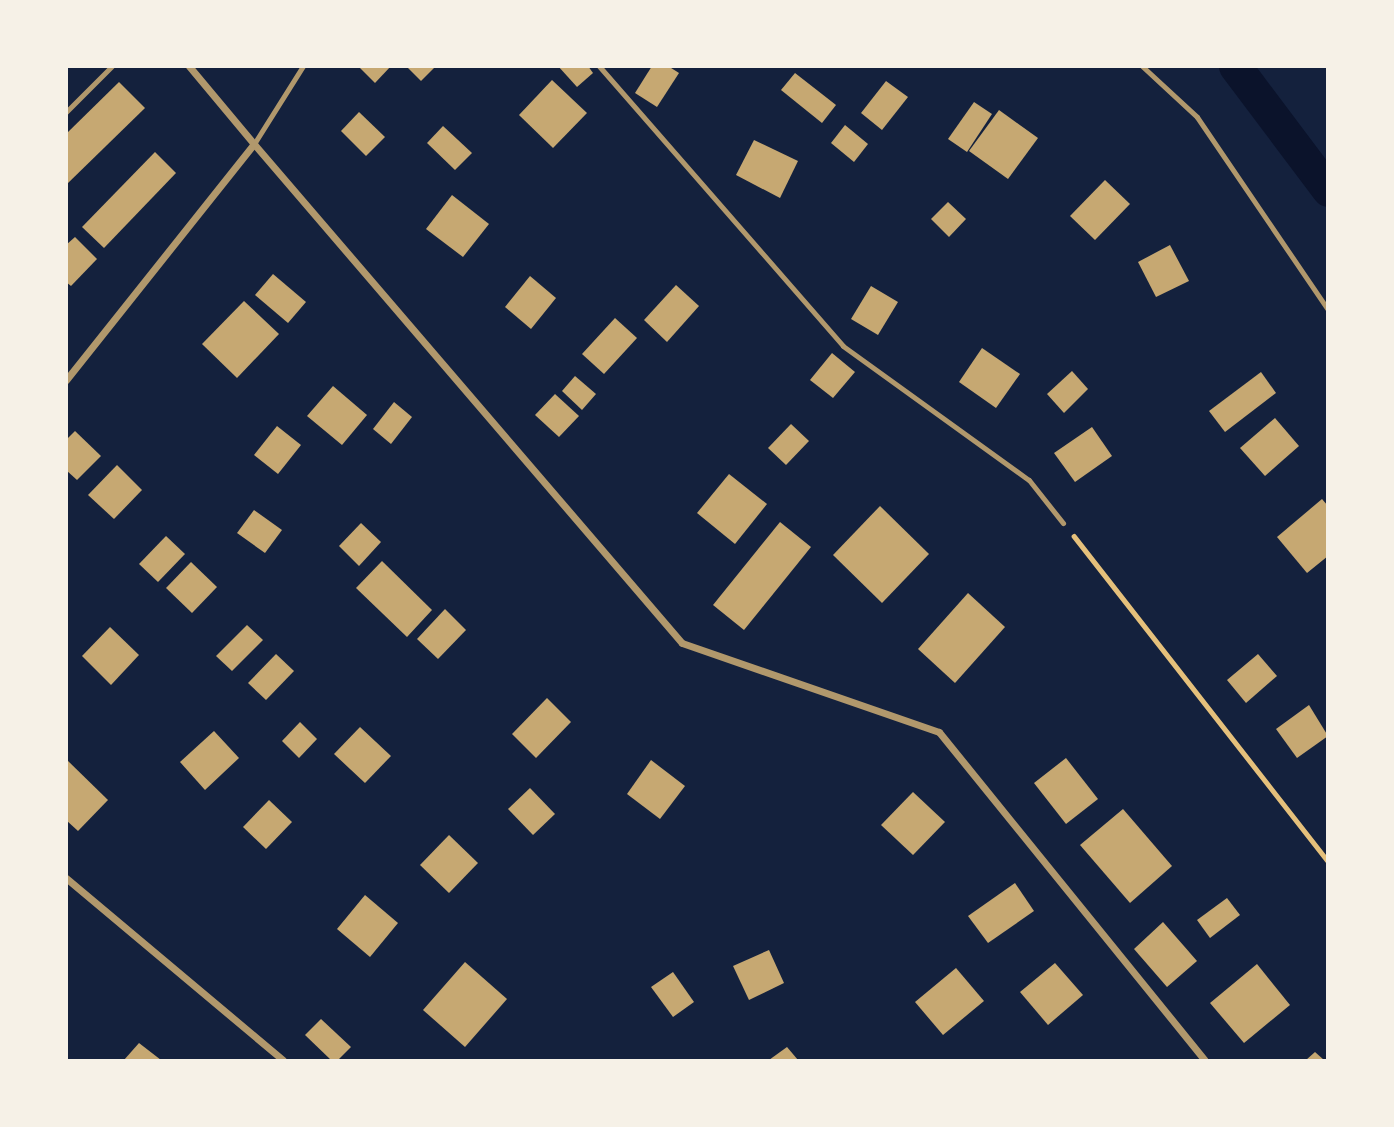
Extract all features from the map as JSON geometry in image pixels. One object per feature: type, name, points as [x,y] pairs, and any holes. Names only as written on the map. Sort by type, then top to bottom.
[{"type":"street","points":[[189,66],[682,643],[939,732],[1205,1060]]},
{"type":"street","points":[[66,380],[254,144]]},
{"type":"street","points":[[66,878],[283,1060]]},
{"type":"lane","points":[[66,112],[111,66]]},
{"type":"lane","points":[[254,144],[303,66]]},
{"type":"lane","points":[[599,66],[843,346],[1029,480],[1063,523]]},
{"type":"lane","points":[[1142,66],[1196,117],[1328,310]]},
{"type":"path","points":[[1063,523],[1328,861]]},
{"type":"building","points":[[358,66],[391,66],[375,83]]},
{"type":"building","points":[[406,66],[436,66],[421,81]]},
{"type":"building","points":[[558,66],[588,66],[593,73],[577,87]]},
{"type":"building","points":[[652,66],[668,66],[679,73],[657,107],[635,93]]},
{"type":"building","points":[[795,73],[836,105],[822,123],[781,90]]},
{"type":"building","points":[[552,80],[587,113],[553,148],[519,115]]},
{"type":"building","points":[[886,81],[908,97],[882,130],[861,113]]},
{"type":"building","points":[[119,82],[145,108],[66,185],[66,134]]},
{"type":"building","points":[[974,102],[992,114],[967,152],[948,139]]},
{"type":"building","points":[[999,110],[1038,138],[1008,179],[969,151]]},
{"type":"building","points":[[359,112],[385,137],[366,156],[341,131]]},
{"type":"building","points":[[845,125],[868,144],[854,162],[831,143]]},
{"type":"building","points":[[443,126],[472,153],[455,170],[427,143]]},
{"type":"building","points":[[754,140],[798,161],[780,198],[736,175]]},
{"type":"building","points":[[155,152],[176,173],[104,248],[82,227]]},
{"type":"building","points":[[1105,180],[1130,204],[1095,240],[1070,216]]},
{"type":"building","points":[[452,195],[489,224],[463,257],[426,229]]},
{"type":"building","points":[[948,202],[966,219],[949,237],[931,219]]},
{"type":"building","points":[[75,237],[97,259],[71,286],[66,282],[66,245]]},
{"type":"building","points":[[1170,245],[1189,281],[1156,297],[1138,262]]},
{"type":"building","points":[[273,274],[306,302],[288,323],[255,295]]},
{"type":"building","points":[[530,276],[556,298],[531,329],[505,307]]},
{"type":"building","points":[[676,285],[699,306],[667,342],[644,320]]},
{"type":"building","points":[[871,286],[898,302],[878,335],[851,319]]},
{"type":"building","points":[[244,301],[279,334],[237,378],[202,344]]},
{"type":"building","points":[[615,318],[637,338],[604,374],[582,354]]},
{"type":"building","points":[[982,348],[1020,374],[996,408],[959,382]]},
{"type":"building","points":[[832,353],[855,372],[833,398],[810,380]]},
{"type":"building","points":[[1072,371],[1088,389],[1064,413],[1047,394]]},
{"type":"building","points":[[1261,372],[1276,393],[1225,432],[1209,411]]},
{"type":"building","points":[[575,376],[596,394],[582,410],[562,391]]},
{"type":"building","points":[[333,386],[367,415],[342,445],[307,416]]},
{"type":"building","points":[[555,394],[579,416],[559,437],[535,415]]},
{"type":"building","points":[[394,402],[412,417],[391,444],[373,429]]},
{"type":"building","points":[[1275,418],[1299,446],[1265,476],[1240,448]]},
{"type":"building","points":[[791,424],[809,441],[786,465],[768,448]]},
{"type":"building","points":[[277,426],[301,445],[278,474],[254,455]]},
{"type":"building","points":[[1092,427],[1112,456],[1075,482],[1054,453]]},
{"type":"building","points":[[75,431],[101,456],[77,480],[66,470],[66,440]]},
{"type":"building","points":[[117,465],[142,490],[114,519],[88,495]]},
{"type":"building","points":[[729,474],[767,504],[735,544],[697,513]]},
{"type":"building","points":[[1322,499],[1328,506],[1328,556],[1307,573],[1277,537]]},
{"type":"building","points":[[880,506],[929,554],[882,603],[833,555]]},
{"type":"building","points":[[254,510],[282,530],[265,553],[237,533]]},
{"type":"building","points":[[780,522],[811,547],[744,630],[713,605]]},
{"type":"building","points":[[361,523],[381,542],[359,566],[339,546]]},
{"type":"building","points":[[166,536],[185,554],[158,582],[139,564]]},
{"type":"building","points":[[382,561],[432,610],[407,637],[356,588]]},
{"type":"building","points":[[191,562],[217,587],[192,613],[166,588]]},
{"type":"building","points":[[968,593],[1005,627],[955,683],[918,649]]},
{"type":"building","points":[[445,609],[466,630],[438,659],[417,639]]},
{"type":"building","points":[[247,625],[263,640],[232,671],[216,656]]},
{"type":"building","points":[[110,627],[139,655],[111,685],[82,656]]},
{"type":"building","points":[[276,654],[294,671],[266,700],[248,683]]},
{"type":"building","points":[[1258,654],[1277,676],[1246,703],[1227,680]]},
{"type":"building","points":[[547,698],[571,722],[536,758],[512,734]]},
{"type":"building","points":[[1309,705],[1328,736],[1297,758],[1276,729]]},
{"type":"building","points":[[300,722],[317,739],[299,758],[282,741]]},
{"type":"building","points":[[360,727],[391,756],[365,783],[334,754]]},
{"type":"building","points":[[214,731],[239,758],[205,790],[180,762]]},
{"type":"building","points":[[1066,758],[1098,799],[1066,824],[1034,783]]},
{"type":"building","points":[[66,759],[108,800],[78,831],[66,820]]},
{"type":"building","points":[[651,760],[685,786],[660,819],[627,794]]},
{"type":"building","points":[[530,788],[555,814],[533,835],[508,809]]},
{"type":"building","points":[[913,792],[945,822],[913,855],[881,825]]},
{"type":"building","points":[[269,800],[292,822],[266,849],[243,827]]},
{"type":"building","points":[[1123,809],[1172,866],[1130,903],[1080,845]]},
{"type":"building","points":[[449,835],[478,863],[449,893],[420,865]]},
{"type":"building","points":[[1015,883],[1034,911],[988,943],[968,916]]},
{"type":"building","points":[[365,895],[398,923],[370,957],[337,929]]},
{"type":"building","points":[[1227,898],[1240,915],[1210,938],[1197,920]]},
{"type":"building","points":[[1163,922],[1197,961],[1167,987],[1134,949]]},
{"type":"building","points":[[769,950],[784,983],[749,1000],[733,966]]},
{"type":"building","points":[[465,962],[507,999],[465,1047],[423,1010]]},
{"type":"building","points":[[1055,963],[1083,995],[1048,1025],[1020,992]]},
{"type":"building","points":[[1257,964],[1290,1005],[1244,1043],[1210,1003]]},
{"type":"building","points":[[956,968],[984,1001],[943,1035],[915,1002]]},
{"type":"building","points":[[673,972],[694,1002],[673,1017],[651,987]]},
{"type":"building","points":[[321,1019],[351,1047],[338,1060],[331,1060],[305,1035]]},
{"type":"building","points":[[139,1043],[161,1060],[124,1060]]},
{"type":"building","points":[[787,1047],[798,1060],[769,1060]]},
{"type":"building","points":[[1315,1052],[1324,1060],[1306,1060]]},
{"type":"waterway","points":[[1235,66],[1328,190]]}]
